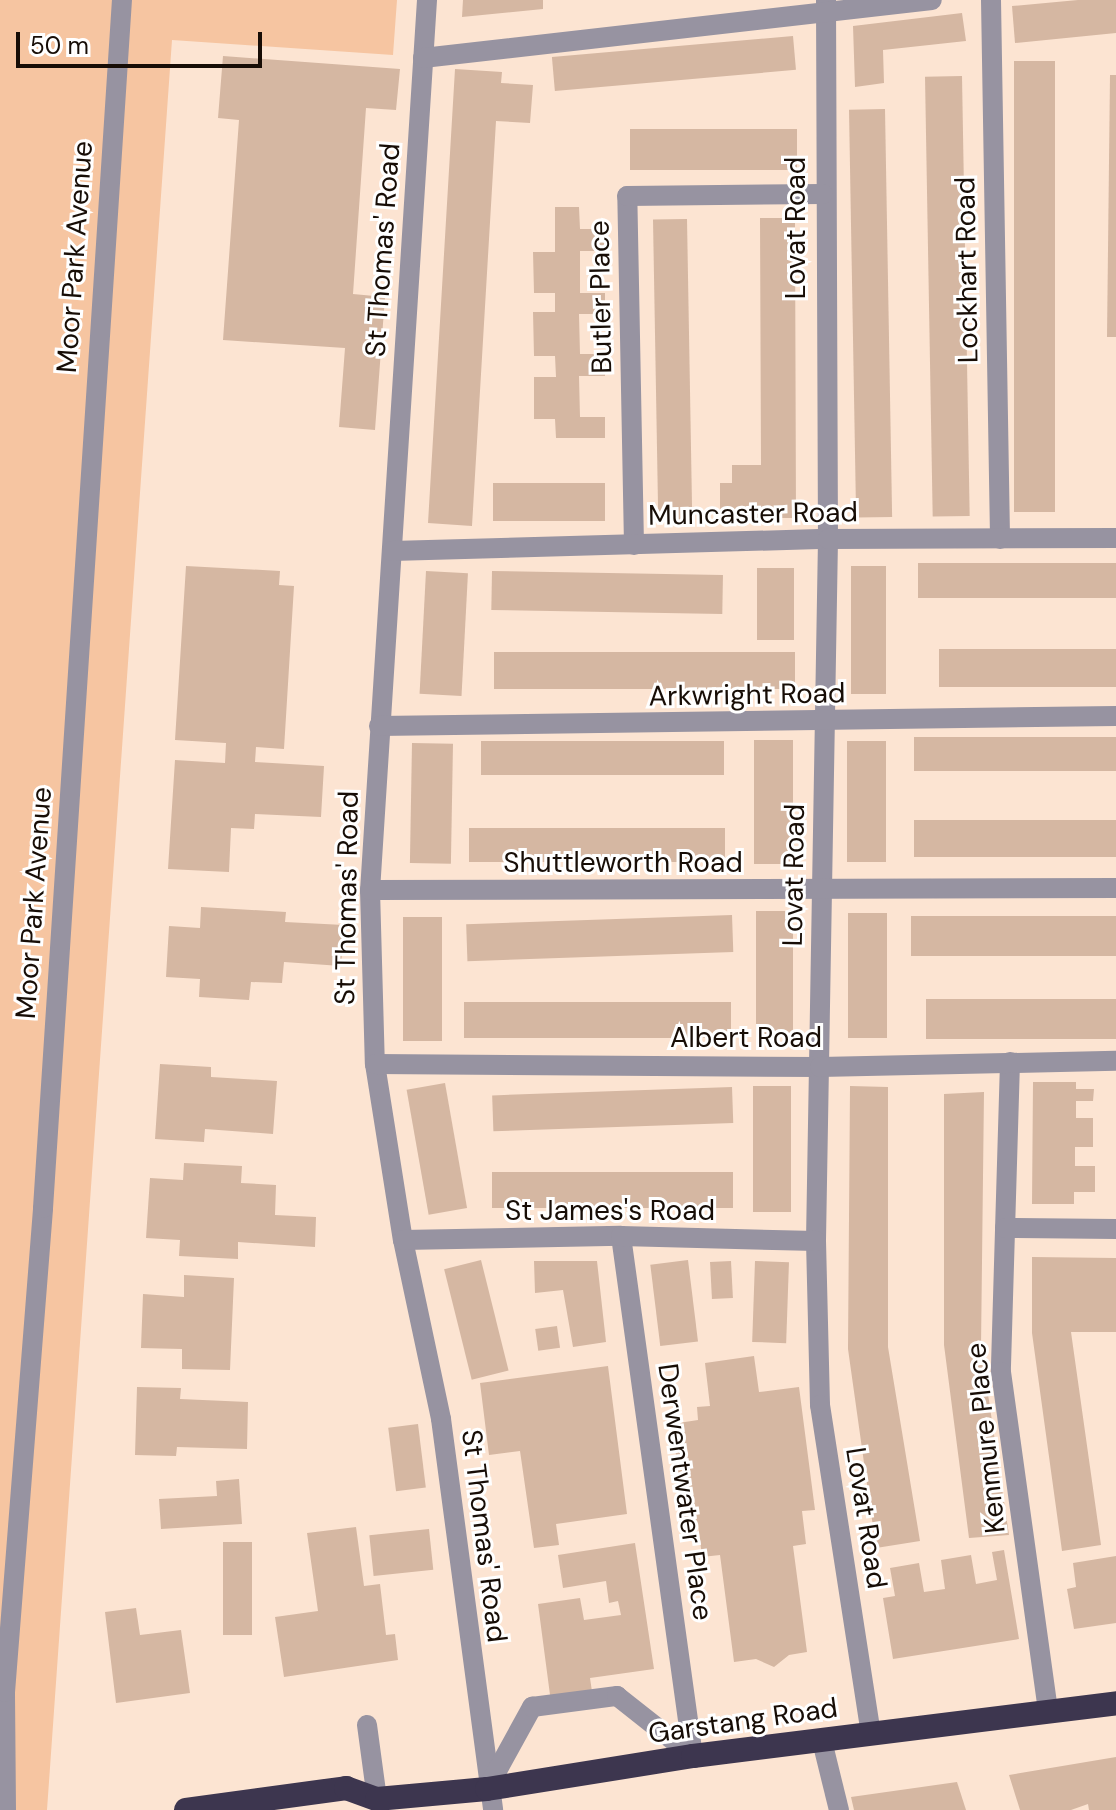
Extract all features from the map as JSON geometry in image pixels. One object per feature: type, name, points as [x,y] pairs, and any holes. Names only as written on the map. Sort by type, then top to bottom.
[{"type":"highway","name":"Garstang Road","points":[[186,1810],[346,1788],[371,1804],[490,1800],[693,1756],[1116,1703]]},
{"type":"street","name":"Moor Park Avenue","points":[[6,1810],[6,1677],[43,1208],[122,0]]},
{"type":"street","name":"St Thomas' Road","points":[[427,0],[370,890],[375,1064],[403,1240],[441,1419],[490,1800]]},
{"type":"street","points":[[423,58],[826,7],[932,0]]},
{"type":"street","name":"Lockhart Road","points":[[991,0],[1000,539]]},
{"type":"street","name":"Lovat Road","points":[[826,7],[823,194],[828,539],[816,1241],[820,1405],[871,1734]]},
{"type":"street","name":"Butler Place","points":[[634,545],[627,196],[823,194]]},
{"type":"street","name":"Muncaster Road","points":[[392,551],[828,539],[1116,538]]},
{"type":"street","name":"Arkwright Road","points":[[379,726],[824,723],[1116,716]]},
{"type":"street","name":"Shuttleworth Road","points":[[370,890],[1116,888]]},
{"type":"street","name":"Albert Road","points":[[375,1064],[820,1067],[1116,1061]]},
{"type":"street","name":"Kenmure Place","points":[[1010,1062],[1001,1372],[1048,1712]]},
{"type":"street","points":[[1005,1228],[1116,1229]]},
{"type":"street","name":"St James's Road","points":[[403,1240],[621,1236],[816,1241]]},
{"type":"street","name":"Derwentwater Place","points":[[621,1236],[693,1756]]},
{"type":"street","points":[[490,1800],[532,1707],[617,1696],[693,1756]]},
{"type":"street","points":[[367,1725],[371,1804]]},
{"type":"street","points":[[822,1741],[839,1810]]},
{"type":"shaded area","points":[[0,0],[397,0],[393,55],[172,40],[47,1810],[0,1810]]},
{"type":"building","points":[[463,0],[543,0],[543,9],[462,17]]},
{"type":"building","points":[[1116,0],[1116,33],[1015,43],[1012,6]]},
{"type":"building","points":[[962,13],[966,41],[883,50],[884,83],[855,87],[853,26]]},
{"type":"building","points":[[793,36],[796,70],[555,91],[552,57]]},
{"type":"building","points":[[223,56],[400,69],[396,110],[366,108],[353,294],[385,297],[375,430],[339,427],[345,348],[223,340],[239,120],[218,118]]},
{"type":"building","points":[[1014,61],[1055,61],[1055,512],[1014,512]]},
{"type":"building","points":[[455,69],[502,72],[501,83],[533,85],[530,123],[496,121],[472,526],[428,523]]},
{"type":"building","points":[[1110,75],[1116,75],[1116,337],[1107,337]]},
{"type":"building","points":[[962,76],[970,516],[933,517],[925,77]]},
{"type":"building","points":[[885,109],[892,517],[856,518],[849,110]]},
{"type":"building","points":[[630,129],[797,129],[797,170],[630,170]]},
{"type":"building","points":[[555,207],[579,207],[580,229],[605,229],[605,251],[580,251],[580,293],[605,293],[605,314],[579,314],[580,354],[605,354],[605,376],[579,376],[580,417],[605,417],[605,438],[556,438],[555,419],[534,419],[534,377],[556,377],[555,356],[534,356],[533,312],[555,312],[555,293],[534,293],[533,252],[555,252]]},
{"type":"building","points":[[760,218],[795,218],[796,518],[720,518],[720,483],[732,483],[732,465],[761,465]]},
{"type":"building","points":[[687,219],[692,520],[658,521],[653,220]]},
{"type":"building","points":[[493,483],[605,483],[605,521],[493,521]]},
{"type":"building","points":[[918,563],[1116,563],[1116,598],[918,598]]},
{"type":"building","points":[[186,566],[280,571],[279,585],[294,586],[284,749],[256,747],[255,762],[324,766],[321,817],[255,814],[254,829],[231,828],[229,872],[168,869],[175,760],[225,763],[226,743],[175,740]]},
{"type":"building","points":[[851,566],[886,566],[886,694],[851,694]]},
{"type":"building","points":[[757,568],[794,568],[794,640],[757,640]]},
{"type":"building","points":[[426,571],[468,573],[462,696],[420,694]]},
{"type":"building","points":[[492,571],[723,575],[722,614],[491,610]]},
{"type":"building","points":[[939,649],[1116,649],[1116,687],[939,687]]},
{"type":"building","points":[[494,652],[795,652],[795,689],[494,689]]},
{"type":"building","points":[[914,737],[1116,737],[1116,771],[914,771]]},
{"type":"building","points":[[754,740],[793,740],[793,864],[754,864]]},
{"type":"building","points":[[481,741],[724,741],[724,775],[481,775]]},
{"type":"building","points":[[847,741],[886,741],[886,862],[847,862]]},
{"type":"building","points":[[412,743],[453,744],[451,864],[410,863]]},
{"type":"building","points":[[914,820],[1116,820],[1116,857],[914,857]]},
{"type":"building","points":[[469,828],[725,828],[725,862],[469,862]]},
{"type":"building","points":[[201,907],[286,912],[285,922],[344,925],[341,966],[284,962],[282,983],[251,982],[249,1000],[199,997],[200,979],[166,977],[169,926],[200,928]]},
{"type":"building","points":[[756,911],[793,911],[793,1037],[756,1037]]},
{"type":"building","points":[[848,913],[887,913],[887,1038],[848,1038]]},
{"type":"building","points":[[732,915],[733,952],[467,961],[466,924]]},
{"type":"building","points":[[911,916],[1116,916],[1116,956],[911,956]]},
{"type":"building","points":[[403,917],[442,917],[442,1041],[403,1041]]},
{"type":"building","points":[[926,999],[1116,999],[1116,1039],[926,1039]]},
{"type":"building","points":[[464,1002],[731,1002],[731,1038],[464,1038]]},
{"type":"building","points":[[160,1064],[211,1067],[211,1077],[277,1081],[273,1134],[205,1129],[204,1142],[155,1139]]},
{"type":"building","points":[[1033,1082],[1076,1082],[1076,1089],[1094,1089],[1093,1101],[1076,1101],[1076,1118],[1093,1118],[1093,1147],[1075,1147],[1075,1166],[1095,1166],[1095,1192],[1074,1192],[1074,1204],[1032,1204]]},
{"type":"building","points":[[445,1083],[467,1208],[429,1215],[407,1090]]},
{"type":"building","points":[[753,1086],[791,1086],[791,1212],[753,1212]]},
{"type":"building","points":[[850,1086],[888,1087],[888,1347],[920,1541],[876,1548],[848,1349]]},
{"type":"building","points":[[732,1087],[733,1123],[493,1131],[492,1095]]},
{"type":"building","points":[[984,1092],[981,1347],[1009,1535],[969,1538],[944,1345],[944,1094]]},
{"type":"building","points":[[184,1163],[242,1166],[241,1183],[276,1185],[275,1215],[316,1217],[315,1247],[238,1242],[238,1259],[179,1256],[180,1240],[146,1238],[150,1178],[183,1180]]},
{"type":"building","points":[[492,1172],[733,1172],[733,1208],[492,1208]]},
{"type":"building","points":[[1032,1257],[1116,1258],[1116,1332],[1071,1332],[1101,1545],[1062,1551],[1032,1333]]},
{"type":"building","points":[[481,1260],[509,1371],[472,1380],[444,1269]]},
{"type":"building","points":[[688,1260],[698,1341],[660,1346],[650,1265]]},
{"type":"building","points":[[534,1261],[597,1261],[606,1342],[573,1347],[563,1290],[535,1293]]},
{"type":"building","points":[[731,1261],[733,1298],[712,1299],[710,1262]]},
{"type":"building","points":[[755,1261],[789,1262],[786,1343],[752,1342]]},
{"type":"building","points":[[184,1275],[234,1278],[230,1370],[182,1369],[182,1349],[141,1348],[143,1294],[184,1297]]},
{"type":"building","points":[[557,1326],[560,1348],[538,1351],[535,1329]]},
{"type":"building","points":[[754,1356],[759,1392],[799,1387],[815,1510],[802,1511],[806,1544],[793,1546],[807,1652],[789,1655],[774,1667],[756,1659],[734,1662],[720,1555],[702,1557],[698,1523],[685,1525],[672,1424],[698,1420],[697,1407],[710,1406],[705,1363]]},
{"type":"building","points":[[608,1366],[627,1514],[556,1524],[559,1545],[534,1548],[520,1451],[489,1455],[480,1383]]},
{"type":"building","points":[[137,1387],[181,1388],[180,1399],[248,1402],[247,1449],[177,1447],[176,1456],[135,1455]]},
{"type":"building","points":[[418,1424],[426,1488],[396,1491],[388,1428]]},
{"type":"building","points":[[239,1479],[242,1524],[161,1529],[159,1499],[217,1496],[216,1481]]},
{"type":"building","points":[[356,1527],[364,1586],[380,1584],[386,1635],[395,1634],[398,1660],[284,1677],[275,1617],[318,1611],[307,1533]]},
{"type":"building","points":[[429,1529],[433,1570],[374,1576],[369,1535]]},
{"type":"building","points":[[223,1542],[252,1542],[252,1635],[223,1635]]},
{"type":"building","points":[[635,1543],[654,1669],[590,1678],[594,1705],[552,1710],[538,1604],[580,1598],[584,1620],[621,1615],[618,1601],[609,1603],[606,1581],[563,1588],[558,1555]]},
{"type":"building","points":[[1004,1550],[1019,1639],[893,1659],[883,1598],[895,1596],[890,1568],[919,1563],[924,1592],[945,1589],[941,1560],[971,1555],[976,1584],[997,1580],[992,1552]]},
{"type":"building","points":[[1116,1556],[1116,1623],[1074,1629],[1067,1589],[1076,1587],[1073,1563]]},
{"type":"building","points":[[136,1608],[140,1635],[181,1630],[190,1693],[116,1703],[105,1612]]},
{"type":"building","points":[[1116,1757],[1116,1810],[1089,1810],[1088,1804],[1071,1810],[1020,1810],[1009,1775]]},
{"type":"building","points":[[957,1782],[966,1810],[854,1810],[851,1797]]}]
